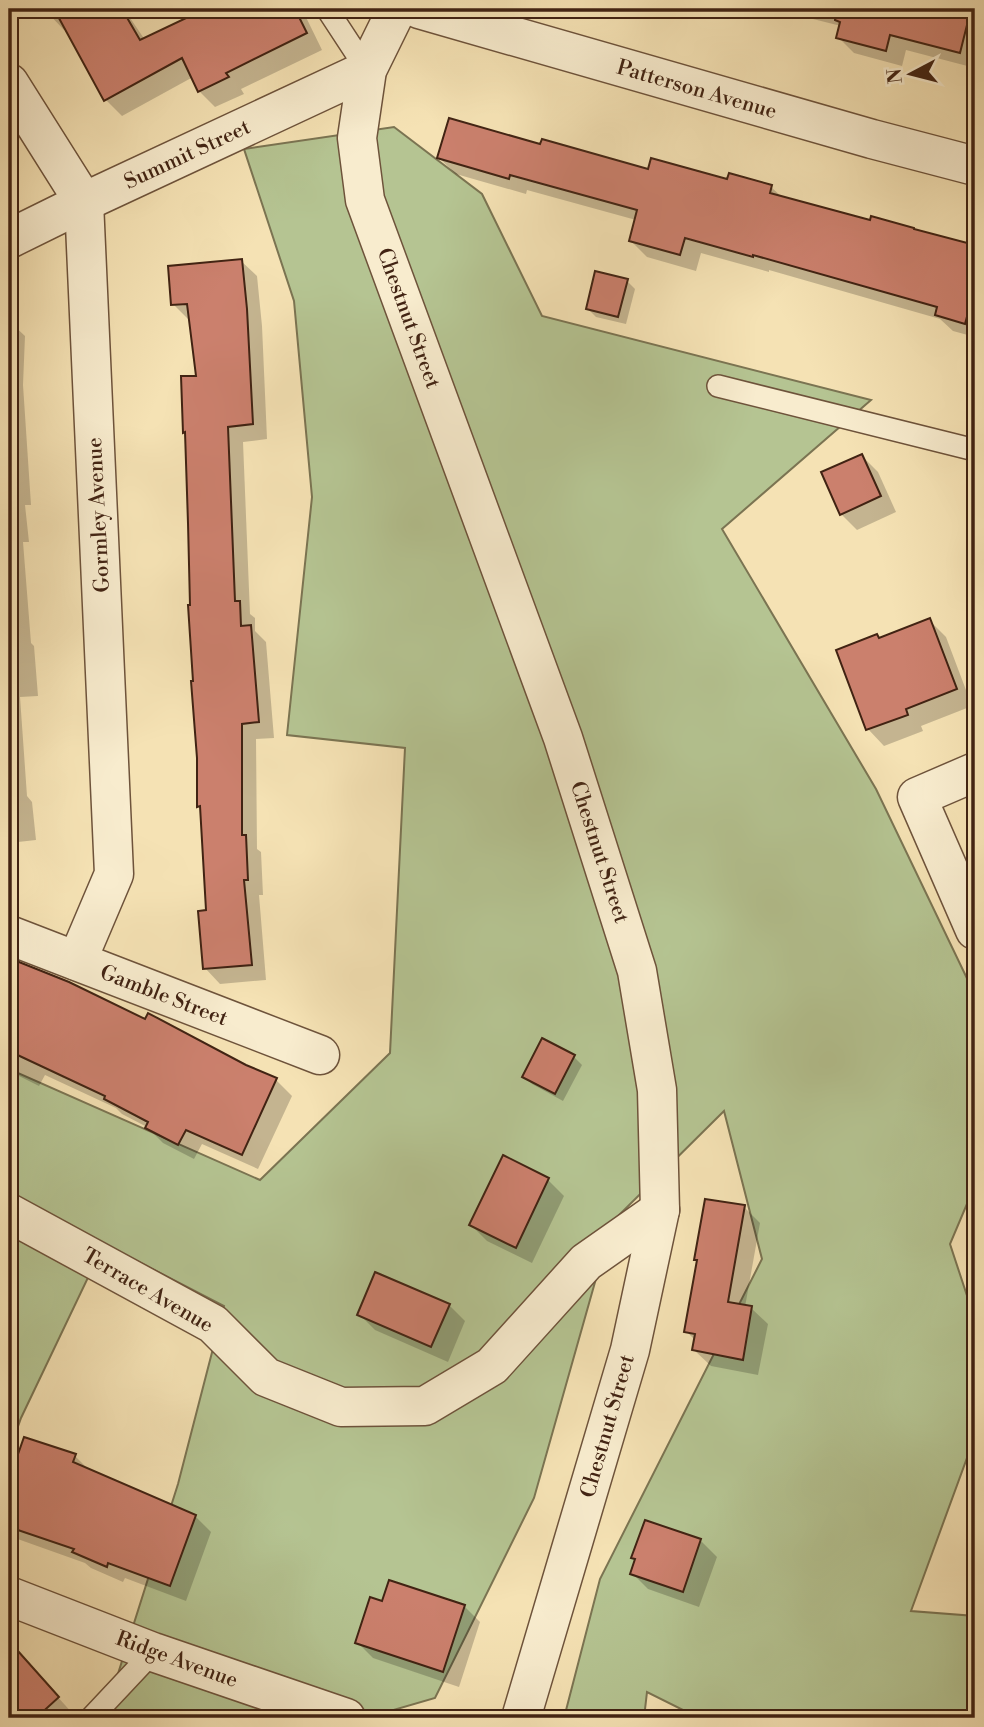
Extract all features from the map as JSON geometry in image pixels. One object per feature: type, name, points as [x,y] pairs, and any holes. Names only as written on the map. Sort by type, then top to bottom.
[{"type":"street","name":"Chestnut Street","points":[[397,9],[367,70],[358,138],[365,200],[563,738],[637,971],[657,1090],[660,1210],[630,1350],[521,1718]]},
{"type":"street","name":"Patterson Avenue","points":[[419,9],[975,166]]},
{"type":"street","name":"Summit Street","points":[[9,239],[367,70]]},
{"type":"street","name":"Gormley Avenue","points":[[9,83],[84,202],[114,874],[76,961]]},
{"type":"street","points":[[975,772],[917,797],[975,930]]},
{"type":"street","name":"Gamble Street","points":[[9,935],[320,1055]]},
{"type":"street","name":"Terrace Avenue","points":[[9,1213],[213,1324],[266,1377],[341,1407],[425,1406],[492,1366],[586,1262],[660,1210]]},
{"type":"street","name":"Ridge Avenue","points":[[9,1596],[153,1652],[346,1718]]},
{"type":"lane","points":[[327,9],[367,70]]},
{"type":"lane","points":[[718,387],[975,450]]},
{"type":"lane","points":[[91,1718],[153,1652]]},
{"type":"green space","points":[[394,127],[482,194],[542,316],[871,400],[722,529],[876,789],[975,995],[975,1185],[950,1244],[975,1320],[975,1436],[911,1611],[975,1616],[975,1718],[699,1718],[647,1692],[644,1718],[564,1718],[600,1579],[762,1259],[724,1111],[612,1222],[534,1498],[435,1698],[366,1718],[104,1718],[178,1484],[224,1306],[104,1244],[21,1418],[9,1452],[9,1069],[260,1180],[390,1053],[405,748],[287,735],[312,497],[294,301],[244,149]]},
{"type":"building","points":[[54,9],[122,9],[140,40],[205,9],[295,9],[307,33],[226,73],[229,77],[198,92],[182,58],[104,101]]},
{"type":"building","points":[[836,9],[971,9],[960,53],[890,35],[886,51],[836,38],[840,22],[835,20]]},
{"type":"building","points":[[449,118],[540,144],[542,139],[648,169],[651,158],[727,179],[729,173],[772,185],[770,193],[870,220],[871,216],[975,245],[975,287],[965,324],[935,315],[937,307],[685,238],[680,255],[629,241],[637,210],[510,175],[509,179],[437,158]]},
{"type":"building","points":[[242,259],[253,424],[228,427],[235,601],[240,601],[241,626],[251,625],[259,722],[242,724],[242,835],[246,835],[248,880],[244,880],[252,965],[203,969],[198,911],[206,910],[200,806],[197,807],[197,758],[191,681],[188,523],[181,376],[196,376],[187,304],[171,305],[168,266]]},
{"type":"building","points":[[595,271],[628,279],[618,317],[586,309]]},
{"type":"building","points":[[862,454],[881,496],[840,515],[821,472]]},
{"type":"building","points":[[930,618],[957,689],[906,709],[908,715],[866,730],[836,650],[877,634],[879,638]]},
{"type":"building","points":[[9,958],[69,982],[145,1019],[148,1013],[246,1065],[277,1078],[242,1155],[186,1130],[178,1145],[145,1128],[148,1122],[104,1099],[105,1096],[9,1051]]},
{"type":"building","points":[[542,1038],[575,1055],[555,1094],[522,1077]]},
{"type":"building","points":[[503,1155],[549,1178],[516,1248],[469,1225]]},
{"type":"building","points":[[705,1199],[745,1205],[728,1302],[752,1306],[743,1360],[692,1350],[695,1334],[684,1332]]},
{"type":"building","points":[[375,1272],[450,1304],[431,1347],[357,1315]]},
{"type":"building","points":[[24,1437],[76,1454],[73,1462],[196,1515],[170,1586],[108,1563],[107,1567],[72,1552],[74,1549],[9,1527],[9,1480]]},
{"type":"building","points":[[645,1520],[701,1539],[683,1592],[630,1574],[635,1559],[631,1558]]},
{"type":"building","points":[[389,1580],[465,1605],[443,1672],[355,1643],[370,1597],[382,1601]]},
{"type":"building","points":[[9,1641],[59,1697],[36,1718],[9,1718]]}]
